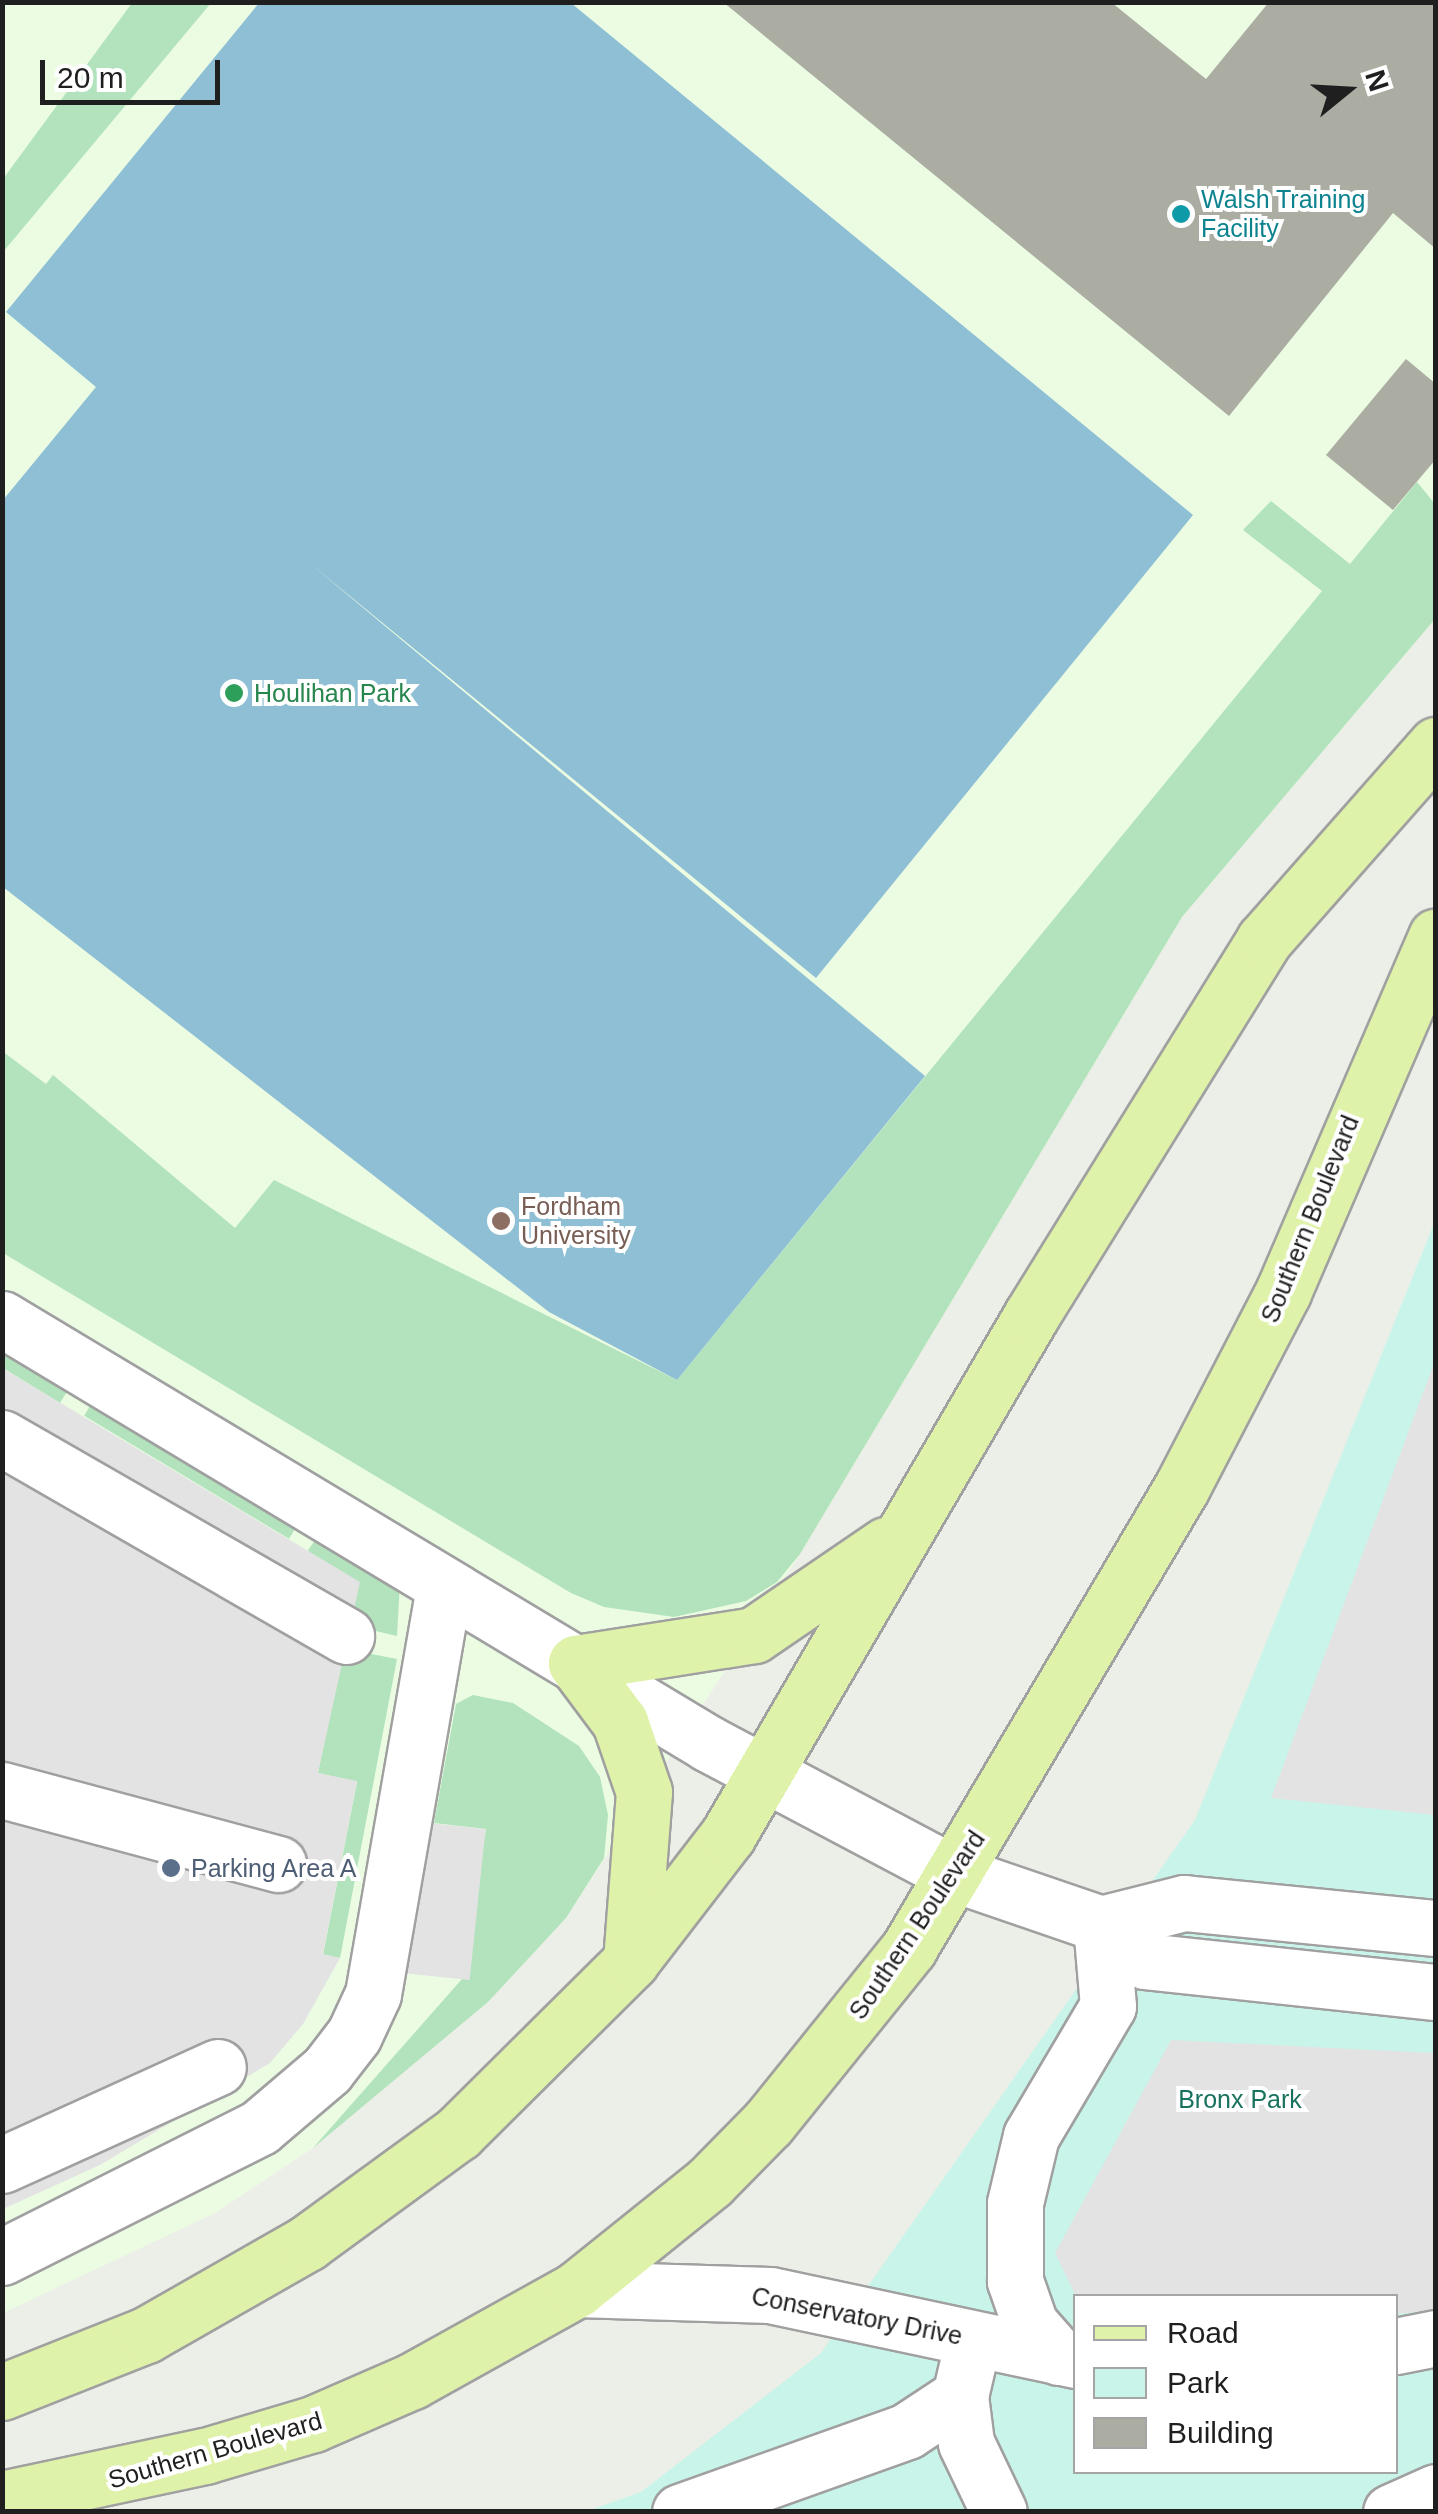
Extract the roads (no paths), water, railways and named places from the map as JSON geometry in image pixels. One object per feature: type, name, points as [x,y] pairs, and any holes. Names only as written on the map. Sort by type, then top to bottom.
[{"type":"main road","points":[[2,2392],[146,2335],[307,2243],[458,2133],[631,1961],[728,1836],[901,1534],[1264,940],[1436,745]]},
{"type":"main road","name":"Southern Boulevard","points":[[2,2499],[100,2484],[312,2424],[412,2381],[577,2289],[710,2182],[768,2123],[865,2008],[955,1874],[1236,1389],[1436,937]]},
{"type":"main road","points":[[631,1961],[644,1792],[620,1722],[576,1663],[754,1634],[901,1534]]},
{"type":"lane","points":[[2,1319],[444,1588],[763,1775],[955,1874],[1101,1924],[1145,1961],[1436,1992]]},
{"type":"lane","points":[[2,1438],[346,1636]]},
{"type":"lane","points":[[2,2256],[260,2126],[327,2070],[354,2035],[373,1994],[444,1588]]},
{"type":"lane","points":[[2,1790],[278,1864]]},
{"type":"lane","points":[[1101,1924],[1184,1903],[1436,1928]]},
{"type":"lane","points":[[1067,2358],[1030,2324],[1015,2281],[1015,2203],[1031,2136],[1108,2006],[1101,1924]]},
{"type":"lane","points":[[2,2165],[218,2067]]},
{"type":"lane","name":"Conservatory Drive","points":[[577,2289],[770,2296],[1067,2358]]},
{"type":"lane","points":[[1398,2346],[1436,2338]]},
{"type":"lane","points":[[973,2340],[960,2396],[966,2443],[999,2512]]},
{"type":"lane","points":[[680,2512],[907,2432],[960,2396]]},
{"type":"lane","points":[[1391,2512],[1436,2492]]},
{"type":"place","name":"Walsh Training Facility","points":[[1181,214]]},
{"type":"place","name":"Houlihan Park","points":[[234,693]]},
{"type":"place","name":"Fordham University","points":[[501,1221]]},
{"type":"place","name":"Parking Area A","points":[[171,1868]]},
{"type":"park label","name":"Bronx Park","points":[[1240,2099]]}]
